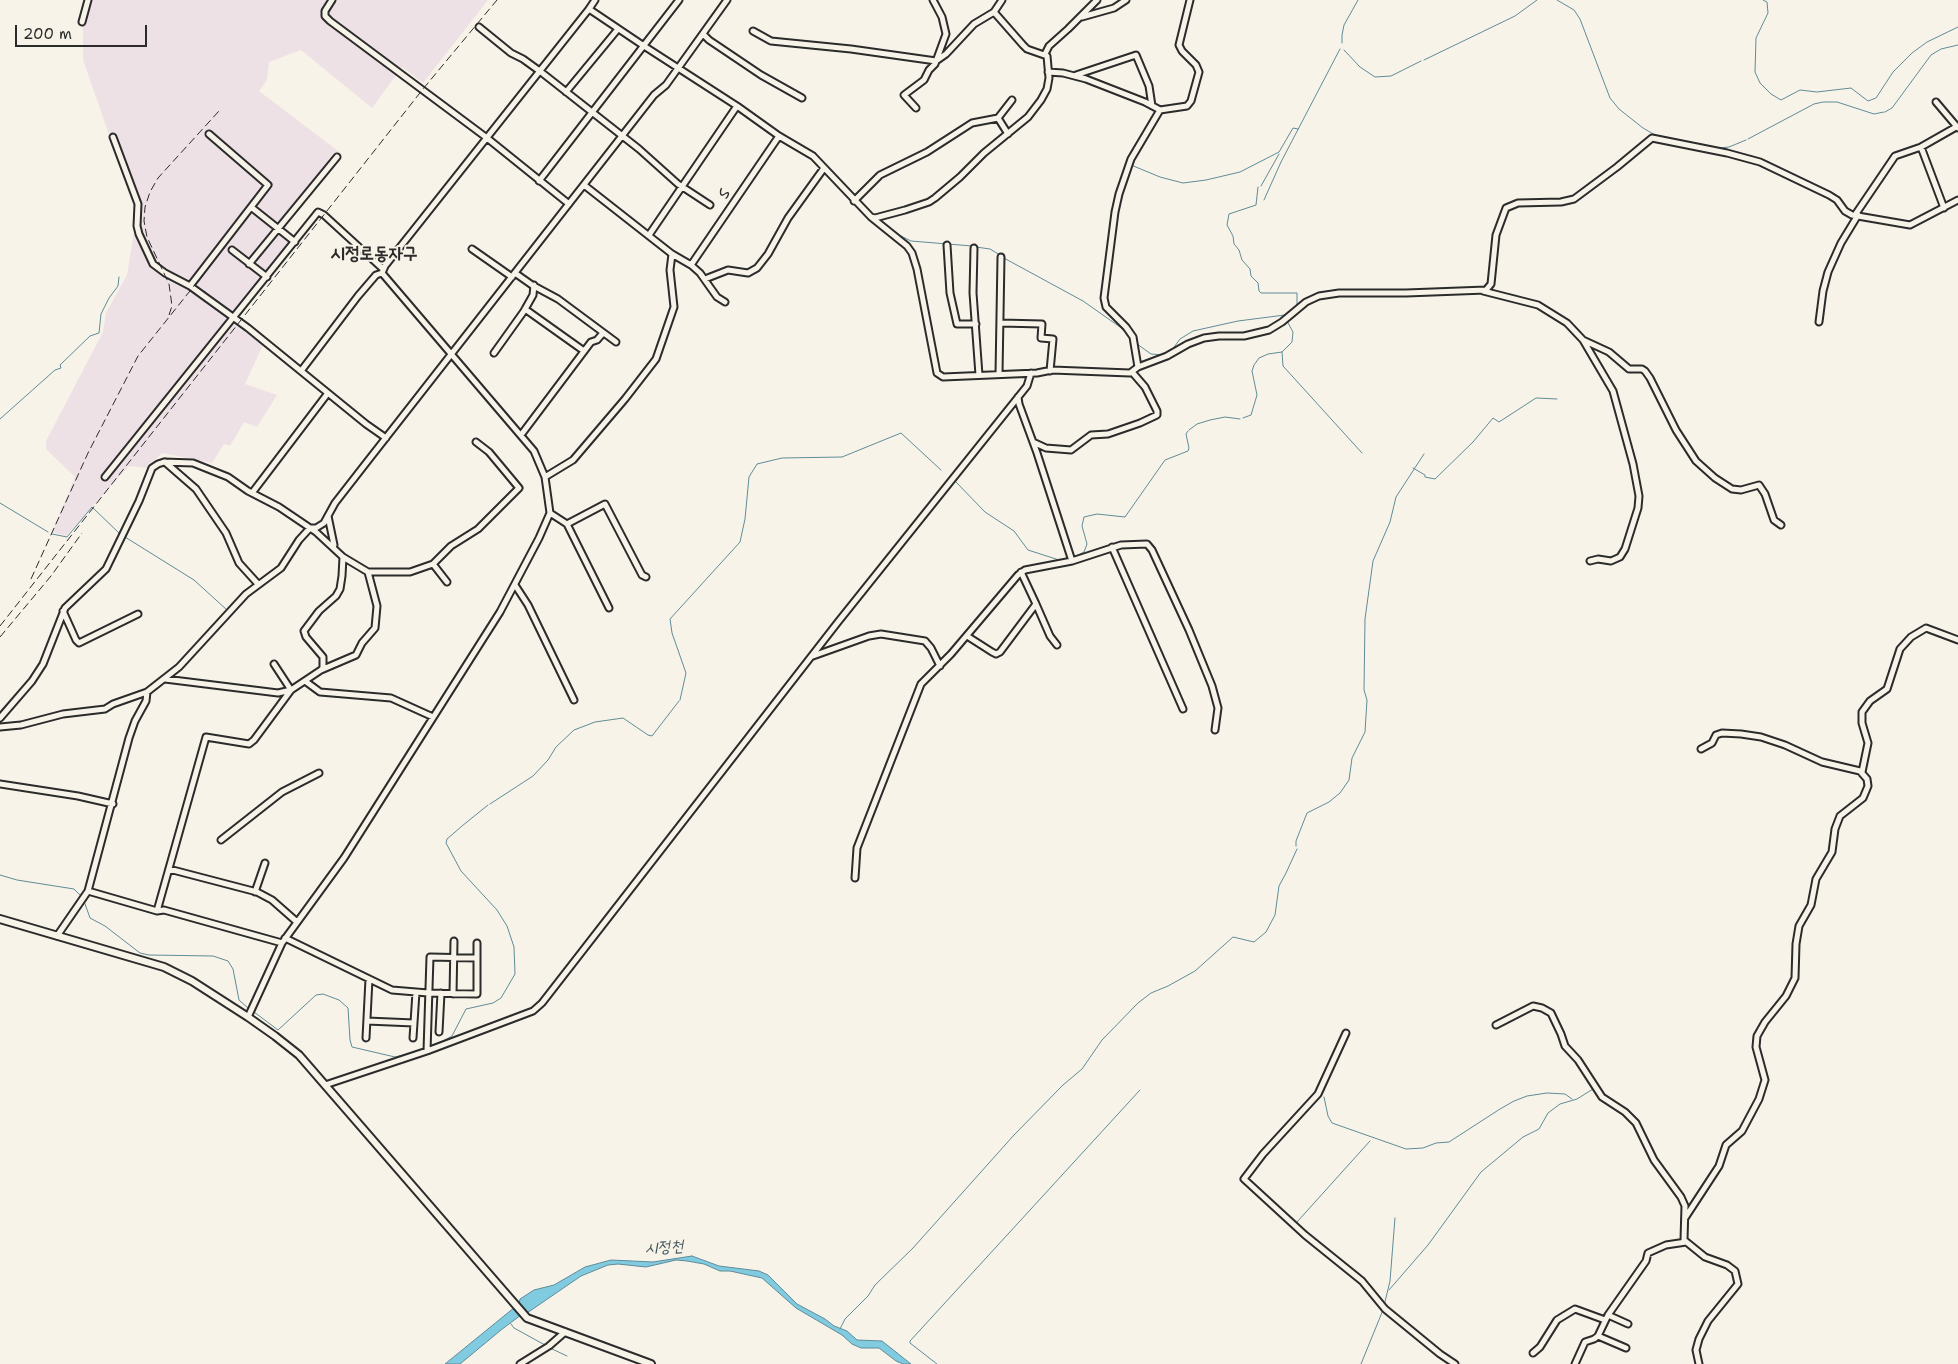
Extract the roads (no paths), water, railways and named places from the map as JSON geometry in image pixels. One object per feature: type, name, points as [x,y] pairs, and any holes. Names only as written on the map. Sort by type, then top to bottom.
[{"type":"main road","points":[[0,918],[164,967],[192,981],[248,1017],[292,1049],[525,1316],[652,1364]]},
{"type":"street","points":[[82,22],[88,0]]},
{"type":"street","points":[[332,0],[325,11],[325,16],[330,21],[487,138],[569,204]]},
{"type":"street","points":[[301,371],[376,275],[383,271],[541,72],[595,0]]},
{"type":"street","points":[[539,181],[679,0]]},
{"type":"street","points":[[0,727],[21,725],[62,714],[105,709],[113,704],[147,692],[183,662],[246,594],[281,568],[299,540],[310,528],[321,526],[386,438],[654,94],[666,85],[727,0]]},
{"type":"street","points":[[933,0],[942,17],[946,34],[936,61]]},
{"type":"street","points":[[916,108],[904,95],[924,80],[936,61],[946,54],[974,24],[994,12],[1002,0]]},
{"type":"street","points":[[871,217],[884,216],[929,202],[1028,117],[1041,100],[1047,88],[1048,72],[1045,54],[1049,46],[1097,0]]},
{"type":"street","points":[[1081,17],[1114,8],[1126,0]]},
{"type":"street","points":[[1048,72],[1075,75],[1160,110],[1189,105],[1197,85],[1199,68],[1182,51],[1179,45],[1190,0]]},
{"type":"street","points":[[589,9],[618,30],[737,106],[779,136],[813,156],[854,201],[907,246],[912,253],[919,276],[937,373],[941,377],[1050,371],[1132,372],[1138,367],[1168,356],[1188,344],[1204,338],[1219,336],[1241,337],[1263,332],[1282,322],[1306,302],[1328,294],[1483,291],[1538,304],[1567,323],[1583,340],[1612,391],[1633,464],[1639,496],[1636,516],[1620,557],[1611,561],[1598,559],[1590,561]]},
{"type":"street","points":[[994,12],[1023,46],[1045,54]]},
{"type":"street","points":[[479,27],[511,53],[541,72],[683,187],[710,205]]},
{"type":"street","points":[[566,92],[618,30]]},
{"type":"street","points":[[753,31],[771,41],[871,51],[936,61]]},
{"type":"street","points":[[703,34],[761,75],[802,98]]},
{"type":"street","points":[[1075,75],[1136,55],[1149,86],[1152,106]]},
{"type":"street","points":[[854,201],[880,175],[928,152],[972,123],[998,118],[1012,100]]},
{"type":"street","points":[[1819,322],[1823,291],[1828,272],[1841,243],[1895,156],[1921,147],[1958,127],[1936,102]]},
{"type":"street","points":[[649,235],[737,106]]},
{"type":"street","points":[[1138,367],[1133,337],[1107,308],[1104,298],[1114,212],[1118,194],[1131,159],[1160,110]]},
{"type":"street","points":[[998,118],[1008,134]]},
{"type":"street","points":[[190,286],[268,184],[208,134]]},
{"type":"street","name":"S","points":[[691,265],[779,136]]},
{"type":"street","points":[[113,137],[138,204],[138,230],[149,258],[157,268],[190,286],[386,438]]},
{"type":"street","points":[[1483,291],[1491,284],[1496,235],[1506,208],[1518,203],[1562,202],[1574,199],[1652,138],[1760,162],[1829,195],[1837,200],[1845,211],[1857,215],[1910,225],[1958,200]]},
{"type":"street","points":[[1921,147],[1944,208]]},
{"type":"street","points":[[249,264],[337,157]]},
{"type":"street","points":[[705,279],[728,270],[748,272],[757,268],[768,254],[788,218],[824,168]]},
{"type":"street","points":[[584,186],[672,254],[691,265],[705,279],[717,296],[725,302]]},
{"type":"street","points":[[251,207],[295,242]]},
{"type":"street","points":[[106,478],[316,214],[321,212],[383,271],[534,451],[545,477],[550,512],[515,585],[344,858],[284,941],[248,1017]]},
{"type":"street","points":[[947,244],[950,293],[957,324],[976,324]]},
{"type":"street","points":[[974,248],[979,376]]},
{"type":"street","points":[[472,249],[558,299],[616,342]]},
{"type":"street","points":[[232,250],[267,277]]},
{"type":"street","points":[[545,477],[575,458],[656,359],[674,307],[670,270],[672,254]]},
{"type":"street","points":[[999,374],[1001,257]]},
{"type":"street","points":[[494,353],[525,309],[533,294],[534,286]]},
{"type":"street","points":[[525,309],[584,351]]},
{"type":"street","points":[[1001,323],[1042,324],[1041,338],[1053,339],[1050,371]]},
{"type":"street","points":[[521,435],[591,342],[597,340],[603,333]]},
{"type":"street","points":[[1583,340],[1609,352],[1629,369],[1642,369],[1645,371],[1676,430],[1696,461],[1715,478],[1732,489],[1741,490],[1759,485],[1764,492],[1774,520],[1781,525]]},
{"type":"street","points":[[1033,442],[1046,448],[1071,450],[1091,435],[1108,434],[1157,415],[1157,411],[1145,387],[1132,372]]},
{"type":"street","points":[[325,1085],[428,1051],[533,1011],[542,1004],[838,622],[1018,397],[1029,382],[1031,373]]},
{"type":"street","points":[[252,493],[328,393]]},
{"type":"street","points":[[1018,397],[1072,561]]},
{"type":"street","points":[[0,718],[32,681],[43,664],[63,611],[68,604],[104,572],[139,501],[150,471],[158,464],[164,462],[200,465],[218,471],[252,493],[279,507],[310,528],[343,557],[368,572],[410,572],[433,564],[451,546],[478,529],[519,488],[489,452],[476,442]]},
{"type":"street","points":[[164,462],[196,489],[226,533],[239,563],[258,584]]},
{"type":"street","points":[[567,524],[605,504],[642,575],[646,578]]},
{"type":"street","points":[[550,512],[567,524],[610,608]]},
{"type":"street","points":[[329,513],[329,527],[335,548]]},
{"type":"street","points":[[855,878],[857,848],[921,684],[968,636],[1021,572],[1029,568],[1072,561],[1121,545],[1147,544],[1152,550],[1190,630],[1212,686],[1218,705],[1215,730]]},
{"type":"street","points":[[1112,547],[1183,708]]},
{"type":"street","points":[[321,670],[324,664],[323,657],[306,637],[304,631],[319,611],[338,593],[342,576],[343,557]]},
{"type":"street","points":[[433,564],[447,582]]},
{"type":"street","points":[[164,679],[278,693],[291,690],[321,670],[356,655],[362,643],[375,628],[377,606],[368,572]]},
{"type":"street","points":[[1021,572],[1046,628],[1057,645]]},
{"type":"street","points":[[515,585],[528,605],[574,700]]},
{"type":"street","points":[[968,636],[996,654],[1000,652],[1036,604]]},
{"type":"street","points":[[63,611],[79,643],[138,614]]},
{"type":"street","points":[[1685,1218],[1719,1166],[1726,1145],[1745,1128],[1763,1089],[1765,1080],[1756,1046],[1757,1036],[1786,996],[1795,978],[1796,944],[1799,926],[1811,905],[1816,878],[1832,852],[1835,828],[1840,816],[1859,802],[1865,794],[1868,782],[1862,772],[1868,743],[1862,723],[1862,712],[1870,702],[1888,690],[1900,649],[1912,637],[1926,628],[1958,640]]},
{"type":"street","points":[[813,656],[869,636],[881,634],[925,641],[931,648],[940,666]]},
{"type":"street","points":[[274,664],[291,690]]},
{"type":"street","points":[[305,681],[320,692],[391,698],[433,717]]},
{"type":"street","points":[[157,911],[206,737],[251,743],[291,690]]},
{"type":"street","points":[[58,936],[88,891],[135,721],[146,701],[147,692]]},
{"type":"street","points":[[1701,749],[1707,747],[1716,735],[1719,734],[1749,735],[1785,745],[1822,762],[1862,772]]},
{"type":"street","points":[[222,840],[282,792],[319,773]]},
{"type":"street","points":[[0,784],[78,796],[112,804]]},
{"type":"street","points":[[255,892],[265,864]]},
{"type":"street","points":[[169,870],[255,892],[272,900],[296,922]]},
{"type":"street","points":[[88,891],[157,911],[164,910],[284,941],[392,990],[477,994],[477,943]]},
{"type":"street","points":[[453,994],[454,941]]},
{"type":"street","points":[[428,1051],[430,957],[477,958]]},
{"type":"street","points":[[366,1038],[369,979]]},
{"type":"street","points":[[413,1038],[416,992]]},
{"type":"street","points":[[439,1032],[441,993]]},
{"type":"street","points":[[1496,1025],[1533,1006],[1551,1013],[1557,1022],[1565,1046],[1578,1060],[1595,1088],[1607,1102],[1631,1117],[1640,1129],[1654,1160],[1684,1202],[1684,1235],[1686,1242],[1705,1257],[1731,1267],[1739,1280],[1736,1287],[1704,1327],[1696,1350],[1699,1364]]},
{"type":"street","points":[[367,1021],[414,1023]]},
{"type":"street","points":[[1346,1033],[1318,1094],[1262,1154],[1244,1178],[1305,1235],[1362,1281],[1384,1308],[1455,1364]]},
{"type":"street","points":[[1575,1364],[1585,1342],[1598,1336],[1607,1318],[1646,1261],[1650,1250],[1686,1242]]},
{"type":"street","points":[[1533,1353],[1540,1347],[1556,1320],[1575,1309],[1628,1324]]},
{"type":"street","points":[[520,1364],[549,1346],[565,1332]]},
{"type":"street","points":[[1598,1336],[1626,1348]]},
{"type":"water","points":[[692,1256],[719,1266],[759,1271],[768,1275],[797,1304],[834,1326],[847,1331],[857,1340],[882,1341],[911,1364],[903,1364],[896,1361],[879,1348],[861,1348],[852,1344],[842,1335],[796,1308],[762,1278],[730,1271],[720,1271],[704,1264],[687,1261],[676,1260],[646,1267],[618,1264],[608,1265],[581,1276],[527,1313],[519,1304],[520,1299],[534,1290],[554,1285],[585,1267],[611,1260],[653,1262]]},
{"type":"water","points":[[515,1307],[521,1315],[460,1364],[445,1364]]},
{"type":"waterway","points":[[1342,43],[1344,25],[1358,0]]},
{"type":"waterway","points":[[1424,60],[1515,16],[1537,0]]},
{"type":"waterway","points":[[1557,0],[1574,10],[1580,19],[1610,98],[1619,109],[1643,128],[1655,135],[1720,148],[1729,147],[1746,140]]},
{"type":"waterway","points":[[1763,0],[1767,2],[1768,13],[1756,38],[1755,72],[1760,83],[1771,94],[1781,100],[1800,90],[1817,92],[1851,88],[1868,101],[1876,98],[1893,72],[1912,53],[1927,42],[1958,27]]},
{"type":"waterway","points":[[1885,112],[1892,108],[1931,55],[1941,49],[1958,45]]},
{"type":"waterway","points":[[1264,200],[1281,162],[1340,49]]},
{"type":"waterway","points":[[1344,50],[1360,67],[1375,77],[1391,76],[1421,61]]},
{"type":"waterway","points":[[1748,139],[1814,104],[1823,102],[1837,102],[1874,114],[1884,112]]},
{"type":"waterway","points":[[1131,165],[1160,177],[1183,183],[1206,180],[1240,172],[1279,152],[1293,128],[1298,129]]},
{"type":"waterway","points":[[1261,186],[1279,154]]},
{"type":"waterway","points":[[1258,187],[1256,205],[1229,214],[1227,225],[1233,236],[1234,244],[1239,250],[1242,260],[1250,269],[1251,276],[1258,283],[1261,293],[1297,293],[1297,305],[1286,316]]},
{"type":"waterway","points":[[895,233],[911,241],[972,246]]},
{"type":"waterway","points":[[976,247],[990,249],[1000,255]]},
{"type":"waterway","points":[[1002,257],[1083,301],[1120,327],[1131,338]]},
{"type":"waterway","points":[[0,419],[55,370],[61,368],[60,365],[90,336],[99,333],[101,314],[118,286],[119,277]]},
{"type":"waterway","points":[[1137,344],[1151,354],[1163,355],[1172,350],[1180,339],[1193,331],[1238,321],[1285,315]]},
{"type":"waterway","points":[[1243,418],[1251,415],[1257,395],[1252,371],[1254,365],[1259,358],[1268,354],[1282,352],[1292,342],[1293,332],[1287,321]]},
{"type":"waterway","points":[[1282,352],[1283,366],[1362,453]]},
{"type":"waterway","points":[[1413,468],[1425,475],[1425,477],[1435,479],[1473,442],[1493,418],[1499,422],[1536,398],[1557,399]]},
{"type":"waterway","points":[[1189,430],[1197,424],[1210,420],[1225,417],[1240,419]]},
{"type":"waterway","points":[[1074,557],[1084,552],[1087,544],[1082,526],[1084,517],[1097,514],[1125,517],[1165,460],[1188,451],[1186,434],[1188,431]]},
{"type":"waterway","points":[[680,700],[686,673],[672,633],[670,619],[740,542],[745,519],[749,477],[757,464],[782,458],[842,457],[901,433],[941,470]]},
{"type":"waterway","points":[[1296,846],[1296,841],[1307,813],[1329,802],[1340,793],[1349,780],[1352,758],[1365,732],[1367,700],[1364,690],[1365,619],[1373,561],[1390,522],[1396,497],[1424,454]]},
{"type":"waterway","points":[[955,481],[985,512],[1014,531],[1028,550],[1059,560],[1069,559]]},
{"type":"waterway","points":[[0,503],[48,532]]},
{"type":"waterway","points":[[52,534],[67,537],[92,507],[119,533]]},
{"type":"waterway","points":[[125,537],[194,580],[227,610]]},
{"type":"waterway","points":[[490,804],[533,776],[548,760],[556,747],[574,730],[595,722],[623,718],[652,736],[679,701]]},
{"type":"waterway","points":[[436,1045],[452,1036],[466,1009],[493,1003],[501,998],[515,974],[514,947],[507,926],[497,910],[461,871],[446,843],[447,839],[488,805]]},
{"type":"waterway","points":[[840,1329],[845,1319],[868,1296],[875,1285],[913,1248],[1014,1135],[1063,1085],[1082,1069],[1102,1040],[1138,1003],[1151,993],[1195,971],[1233,937],[1254,942],[1266,932],[1275,915],[1279,886],[1297,849]]},
{"type":"waterway","points":[[0,875],[17,880],[74,889],[82,897]]},
{"type":"waterway","points":[[84,901],[90,918],[105,926],[140,953],[149,955],[213,956],[228,961],[233,969],[239,1000],[248,1008]]},
{"type":"waterway","points":[[254,1012],[278,1030],[316,995],[323,994],[339,1000],[348,1008],[352,1047],[395,1057],[419,1051]]},
{"type":"waterway","points":[[1389,1290],[1428,1245],[1481,1172],[1523,1137],[1539,1129],[1548,1113],[1560,1104],[1577,1099],[1593,1089]]},
{"type":"waterway","points":[[937,1364],[910,1343],[910,1341],[1140,1090]]},
{"type":"waterway","points":[[1324,1097],[1328,1116],[1332,1123],[1406,1149],[1423,1148],[1436,1143],[1449,1142],[1500,1109],[1527,1096],[1547,1093],[1565,1094],[1572,1099]]},
{"type":"waterway","points":[[1297,1222],[1370,1141]]},
{"type":"waterway","points":[[1384,1306],[1390,1281],[1395,1218]]},
{"type":"waterway","points":[[1361,1364],[1383,1310]]},
{"type":"waterway","points":[[511,1324],[514,1328],[545,1345]]},
{"type":"waterway","points":[[550,1348],[567,1356]]},
{"type":"railway","points":[[0,626],[423,89],[497,0]]},
{"type":"railway","points":[[169,315],[172,306],[169,284],[147,237],[144,221],[145,207],[150,192],[158,178],[219,111]]},
{"type":"railway","points":[[31,579],[88,453],[138,356],[225,247]]},
{"type":"railway","points":[[0,637],[51,576],[82,533]]},
{"type":"district","name":"시정로동자구","points":[[374,254]]},
{"type":"water label","name":"시정천","points":[[664,1248]]}]
